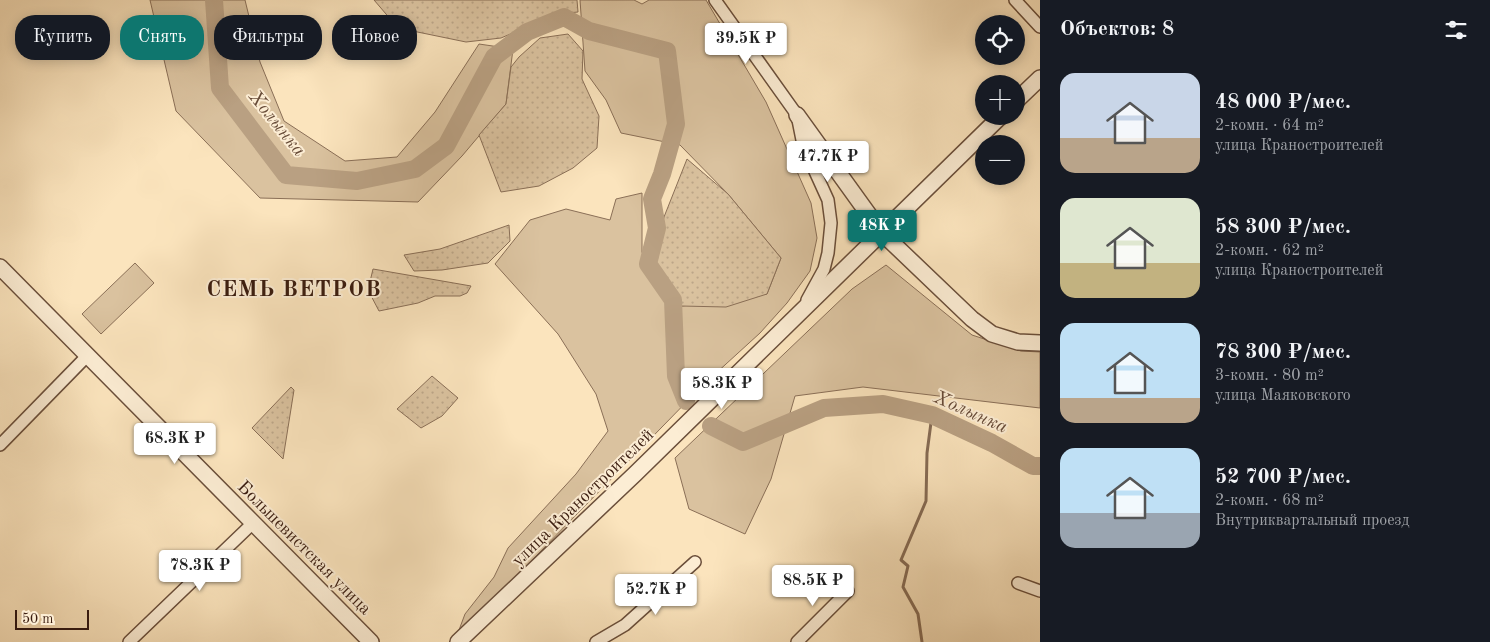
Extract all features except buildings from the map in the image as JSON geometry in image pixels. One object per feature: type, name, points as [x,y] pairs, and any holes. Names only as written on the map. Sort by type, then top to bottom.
[{"type":"street","points":[[715,0],[882,233],[978,324],[992,334],[1018,342],[1040,343]]},
{"type":"street","points":[[1015,0],[1040,27]]},
{"type":"street","points":[[1025,92],[1040,78]]},
{"type":"street","points":[[788,325],[811,294],[824,269],[831,240],[832,223],[823,185],[803,145],[797,115]]},
{"type":"street","name":"улица Краностроителей","points":[[458,642],[788,325],[992,125]]},
{"type":"street","name":"Большевистская улица","points":[[0,267],[371,642]]},
{"type":"street","points":[[0,445],[87,356]]},
{"type":"street","points":[[129,642],[253,522]]},
{"type":"street","points":[[596,642],[624,625],[694,562]]},
{"type":"street","points":[[1018,583],[1040,591]]},
{"type":"street","points":[[797,642],[848,591]]},
{"type":"shaded area","points":[[150,0],[245,0],[249,15],[214,15],[214,60],[260,60],[284,121],[345,161],[397,157],[435,112],[479,44],[513,49],[506,104],[462,156],[418,202],[260,198],[176,111],[164,60],[204,60],[204,15],[154,15]]},
{"type":"shaded area","points":[[374,0],[577,0],[578,12],[557,14],[501,38],[466,42],[417,32],[417,15],[387,15]]},
{"type":"shaded area","points":[[580,0],[634,0],[642,4],[649,0],[706,0],[766,102],[811,203],[817,238],[810,271],[787,303],[760,333],[703,385],[456,638],[465,614],[494,577],[508,548],[576,474],[608,431],[596,394],[558,334],[495,264],[530,220],[566,209],[610,220],[616,199],[642,193],[642,252],[657,290],[682,306],[767,294],[781,258],[728,194],[680,145],[621,133],[606,100],[585,71]]},
{"type":"shaded area","points":[[568,34],[583,51],[582,79],[599,116],[597,148],[573,168],[539,186],[501,192],[479,135],[506,104],[511,67],[519,57],[540,38]]},
{"type":"shaded area","points":[[687,159],[728,194],[781,258],[767,294],[726,307],[681,306],[653,265],[664,217]]},
{"type":"shaded area","points":[[509,225],[510,241],[488,263],[442,270],[414,271],[404,255],[440,249]]},
{"type":"shaded area","points":[[135,263],[154,283],[101,334],[82,314]]},
{"type":"shaded area","points":[[886,265],[972,335],[1021,351],[1040,352],[1040,408],[863,387],[795,396],[771,479],[745,534],[689,509],[675,458],[852,289]]},
{"type":"shaded area","points":[[373,269],[471,286],[467,293],[460,296],[435,296],[418,303],[379,311],[368,290]]},
{"type":"shaded area","points":[[432,376],[458,398],[442,416],[421,428],[397,409]]},
{"type":"shaded area","points":[[291,387],[294,390],[283,459],[252,428]]},
{"type":"waterway","name":"Холынка","points":[[214,0],[220,88],[286,175],[357,181],[415,169],[446,146],[494,57],[527,32],[564,17],[589,31],[667,51],[676,124],[662,174],[652,199],[657,228],[648,264],[673,300],[676,376],[686,401]]},
{"type":"waterway","name":"Холынка","points":[[711,426],[743,442],[824,408],[883,404],[932,415],[992,443],[1033,466],[1040,466]]},
{"type":"waterway","points":[[922,642],[918,614],[903,587],[908,566],[901,560],[926,501],[927,453],[932,415]]},
{"type":"district","name":"СЕМЬ ВЕТРОВ","points":[[294,290]]}]
